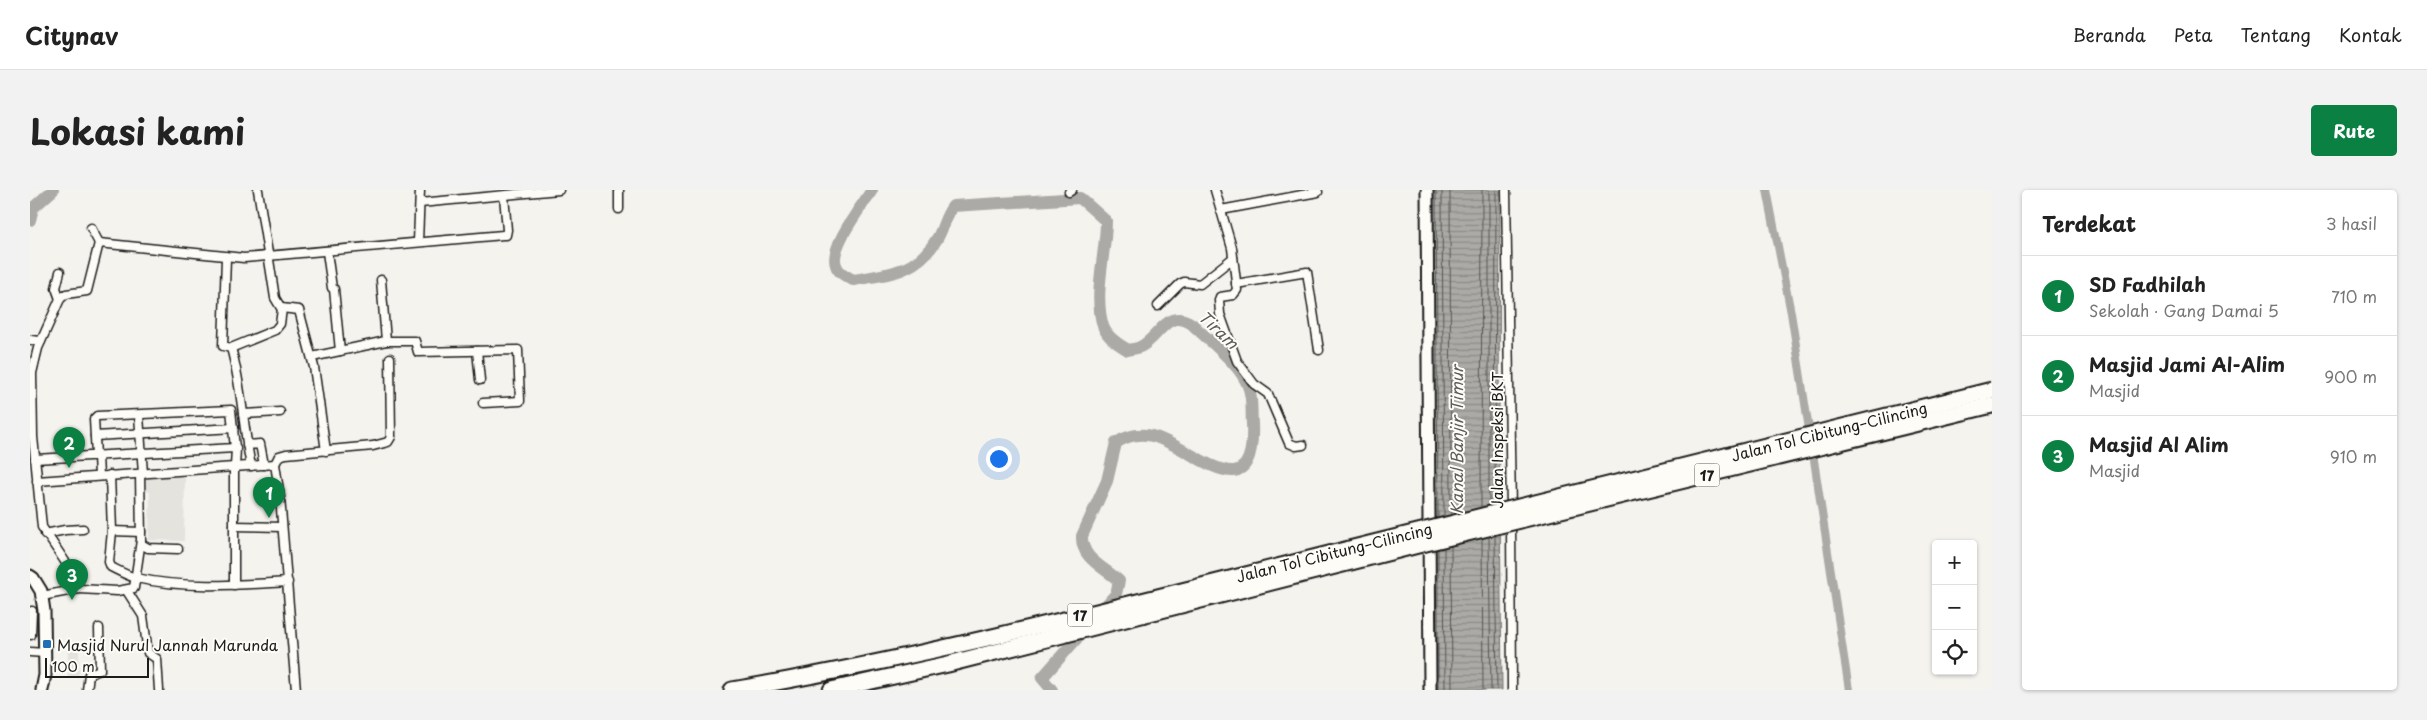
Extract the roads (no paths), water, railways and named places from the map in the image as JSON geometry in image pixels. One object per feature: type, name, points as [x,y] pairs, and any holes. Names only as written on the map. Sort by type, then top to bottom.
[{"type":"highway","name":"Jalan Tol Cibitung–Cilincing","points":[[732,690],[811,677],[955,645],[1992,390]]},
{"type":"highway","name":"Jalan Tol Cibitung–Cilincing","points":[[830,690],[957,661],[1992,405]]},
{"type":"street","points":[[226,258],[221,345],[231,348],[275,330],[280,324],[282,309],[275,298],[258,190]]},
{"type":"street","points":[[418,242],[420,190]]},
{"type":"street","points":[[420,203],[444,199],[504,196],[559,190]]},
{"type":"street","points":[[619,190],[619,209]]},
{"type":"street","points":[[1215,190],[1232,248],[1236,284],[1235,294],[1220,297],[1219,302],[1227,336],[1237,361],[1254,384],[1268,394],[1289,442],[1296,446],[1303,445]]},
{"type":"street","points":[[1427,190],[1430,690]]},
{"type":"street","name":"Jalan Inspeksi BKT","points":[[1506,190],[1510,358],[1512,690]]},
{"type":"street","points":[[1221,210],[1318,192]]},
{"type":"street","points":[[99,244],[226,258],[268,257],[506,235],[504,196]]},
{"type":"street","points":[[78,589],[76,578],[45,534],[40,520],[35,459],[31,438],[31,373],[41,341],[60,299],[66,294],[86,292],[99,244],[91,228]]},
{"type":"street","points":[[327,252],[332,288],[334,288],[340,351]]},
{"type":"street","points":[[1158,306],[1180,284],[1184,282],[1200,284],[1233,258]]},
{"type":"street","points":[[60,272],[56,288],[60,299]]},
{"type":"street","points":[[1236,284],[1307,272],[1319,350]]},
{"type":"street","points":[[382,280],[386,341]]},
{"type":"street","points":[[282,309],[298,310],[312,357],[326,451]]},
{"type":"street","points":[[30,340],[41,341]]},
{"type":"street","points":[[312,357],[386,341],[415,341],[418,352],[519,351],[520,401],[483,403]]},
{"type":"street","points":[[231,348],[239,378],[244,428],[251,466]]},
{"type":"street","points":[[478,351],[480,380]]},
{"type":"street","points":[[37,481],[274,464],[282,455],[373,446],[390,440],[390,358]]},
{"type":"street","points":[[98,476],[95,417],[230,409],[236,447],[234,585]]},
{"type":"street","points":[[243,414],[280,412]]},
{"type":"street","points":[[42,596],[78,589],[127,591],[134,588],[141,544],[142,454],[139,415]]},
{"type":"street","points":[[95,436],[234,428]]},
{"type":"street","points":[[247,445],[260,445],[264,465]]},
{"type":"street","points":[[35,459],[236,447]]},
{"type":"street","points":[[274,464],[279,487],[296,690]]},
{"type":"street","points":[[110,475],[112,531],[109,565],[135,577],[192,584],[234,585],[288,582]]},
{"type":"street","points":[[234,526],[282,527]]},
{"type":"street","points":[[45,534],[83,529]]},
{"type":"street","points":[[112,531],[141,532]]},
{"type":"street","points":[[141,544],[148,548],[178,549]]},
{"type":"street","points":[[30,576],[33,578],[42,596],[44,611],[45,682],[42,690]]},
{"type":"street","points":[[127,591],[143,616],[148,653],[157,658],[159,690]]},
{"type":"street","points":[[31,635],[31,611],[44,611]]},
{"type":"street","points":[[87,690],[89,674],[100,670],[99,628]]},
{"type":"street","points":[[30,652],[45,653]]},
{"type":"water","name":"Kanal Banjir Timur","points":[[1431,190],[1500,190],[1499,409],[1502,690],[1434,690]]},
{"type":"waterway","points":[[30,220],[33,208],[53,190]]},
{"type":"waterway","name":"Tiram","points":[[872,190],[854,216],[837,248],[835,257],[839,270],[853,280],[879,276],[902,270],[912,265],[930,249],[953,206],[1080,198],[1106,221],[1099,301],[1103,326],[1110,337],[1128,350],[1135,349],[1147,343],[1169,321],[1183,320],[1192,324],[1231,361],[1244,378],[1250,390],[1252,424],[1250,452],[1244,466],[1232,471],[1218,468],[1168,442],[1152,436],[1133,436],[1116,443],[1107,481],[1082,536],[1085,551],[1089,557],[1119,581],[1116,594],[1042,678],[1052,690]]},
{"type":"waterway","points":[[1767,190],[1791,313],[1810,436]]},
{"type":"waterway","points":[[1812,447],[1849,690]]},
{"type":"place","name":"Masjid Jami Al-Alim","points":[[69,468]]},
{"type":"place","name":"SD Fadhilah","points":[[269,518]]},
{"type":"place","name":"Masjid Al Alim","points":[[72,600]]},
{"type":"place","name":"Masjid Nurul Jannah Marunda","points":[[47,644]]}]
